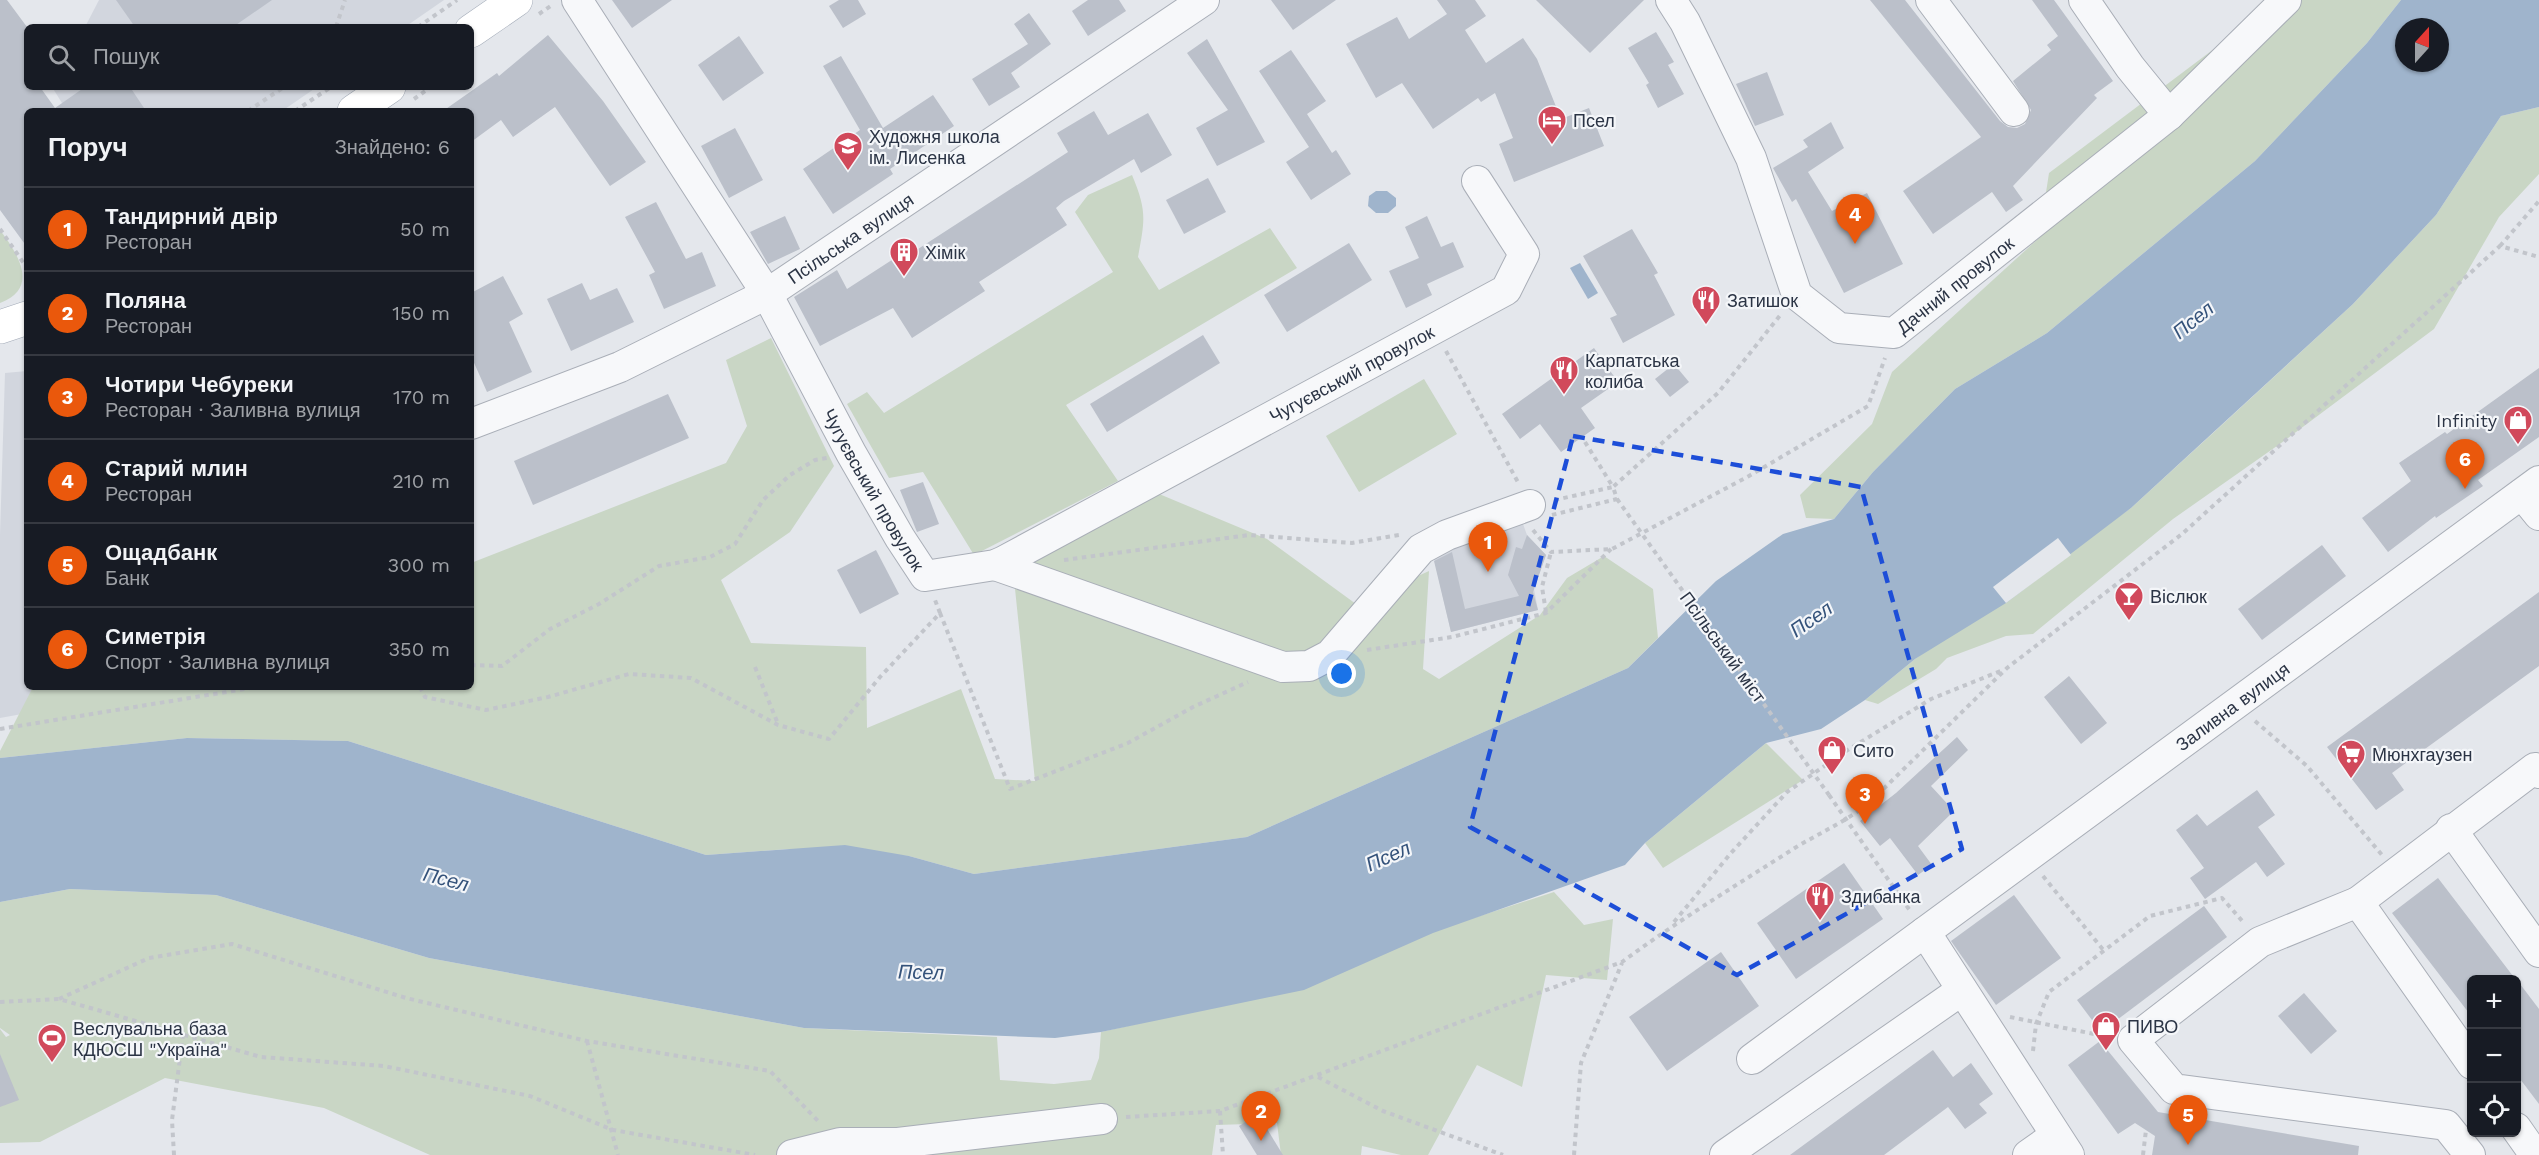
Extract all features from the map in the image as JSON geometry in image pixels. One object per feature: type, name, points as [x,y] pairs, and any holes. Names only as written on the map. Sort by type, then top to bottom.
[{"type":"main road","points":[[474,29],[516,0]]},
{"type":"main road","points":[[358,108],[385,90]]},
{"type":"main road","points":[[0,327],[24,319]]},
{"type":"street","name":"Чугуєвський провулок","points":[[577,0],[767,294],[851,453],[900,538],[925,576],[995,565],[1506,290],[1524,254],[1477,181]]},
{"type":"street","name":"Псільська вулиця","points":[[474,423],[620,367],[767,294],[1204,0]]},
{"type":"street","points":[[1671,0],[1685,22],[1750,158],[1797,295]]},
{"type":"street","points":[[1931,0],[2014,111]]},
{"type":"street","points":[[2084,0],[2130,67],[2169,115]]},
{"type":"street","name":"Дачний провулок","points":[[1797,295],[1839,328],[1894,333],[2169,115],[2286,0]]},
{"type":"street","name":"Заливна вулиця","points":[[1752,1059],[2234,703],[2533,497]]},
{"type":"street","points":[[995,565],[1283,667],[1309,666],[1330,655],[1421,549],[1447,535],[1524,508]]},
{"type":"street","points":[[2470,1155],[2446,1125],[2174,1089],[2133,1040],[2260,942],[2358,902],[2451,829],[2538,768]]},
{"type":"street","points":[[2451,829],[2539,952]]},
{"type":"street","points":[[2358,902],[2467,1057]]},
{"type":"street","points":[[1925,932],[2062,1145],[2028,1155]]},
{"type":"street","points":[[1725,1155],[1967,999]]},
{"type":"street","points":[[792,1155],[840,1143],[898,1143],[1102,1119]]},
{"type":"street","points":[[2521,1134],[2535,1155]]},
{"type":"path","points":[[337,24],[345,0]]},
{"type":"path","points":[[422,24],[457,0]]},
{"type":"path","points":[[252,108],[280,90]]},
{"type":"path","points":[[300,108],[326,90]]},
{"type":"path","points":[[1102,1119],[1220,1112],[1622,962],[1672,925],[1818,834],[1845,822],[1900,775],[2007,668],[2182,534],[2500,246],[2539,201]]},
{"type":"path","points":[[0,229],[24,264]]},
{"type":"path","points":[[2500,246],[2539,257]]},
{"type":"path","points":[[1524,508],[1612,487],[1718,393],[1797,295]]},
{"type":"path","points":[[1434,330],[1524,508],[1551,552],[1542,587],[1546,613]]},
{"type":"path","points":[[1330,655],[1452,637],[1546,613],[1612,549],[1749,476],[1868,406],[1894,333]]},
{"type":"path","name":"Псільський міст","points":[[1585,442],[1617,499],[1925,932]]},
{"type":"path","points":[[474,665],[502,666],[550,629],[599,604],[659,566],[710,558],[735,544],[763,500],[790,475],[815,460],[851,453]]},
{"type":"path","points":[[1524,508],[1539,518],[1617,499]]},
{"type":"path","points":[[1062,560],[1249,534],[1352,543],[1408,533]]},
{"type":"path","points":[[1551,552],[1612,549]]},
{"type":"path","points":[[925,576],[1010,789],[1128,743],[1193,707],[1283,667]]},
{"type":"path","points":[[422,690],[425,697],[486,710],[548,697],[629,674],[691,678],[778,725],[829,739],[880,677],[940,614]]},
{"type":"path","points":[[755,667],[778,725]]},
{"type":"path","points":[[1672,925],[1731,853],[1787,792],[1846,751],[1931,699],[2007,668]]},
{"type":"path","points":[[0,729],[239,690]]},
{"type":"path","points":[[2234,703],[2307,766],[2396,871]]},
{"type":"path","points":[[2028,857],[2105,952]]},
{"type":"path","points":[[2028,1094],[2036,1024],[2049,992],[2150,916],[2223,898],[2260,942]]},
{"type":"path","points":[[59,999],[149,958],[232,944],[406,998],[587,1041],[770,1071],[840,1143]]},
{"type":"path","points":[[1574,1155],[1581,1063],[1622,962]]},
{"type":"path","points":[[0,1002],[59,999],[261,1057],[384,1066],[530,1096],[613,1130],[754,1155]]},
{"type":"path","points":[[1967,999],[2036,1024],[2090,1035],[2133,1040]]},
{"type":"path","points":[[174,1155],[172,1120],[183,1035]]},
{"type":"path","points":[[587,1041],[618,1155]]},
{"type":"path","points":[[1318,1077],[1383,1112],[1503,1155]]},
{"type":"path","points":[[1220,1112],[1222,1155]]},
{"type":"path","points":[[2143,1155],[2146,1130]]},
{"type":"highlighted area","points":[[1573,436],[1861,487],[1962,849],[1737,975],[1470,827]]},
{"type":"shaded area","points":[[99,0],[444,0],[409,24],[87,24]]},
{"type":"shaded area","points":[[54,90],[313,90],[286,108],[65,108]]},
{"type":"shaded area","points":[[24,371],[24,690],[154,690],[0,718],[0,535],[5,373]]},
{"type":"shaded area","points":[[1508,524],[1523,524],[1527,535],[1546,555],[1534,589],[1538,610],[1451,632],[1433,554]]},
{"type":"green space","points":[[2279,0],[2401,0],[2367,43],[2255,161],[2047,333],[1955,389],[1873,472],[1834,519],[1806,518],[1800,495],[1872,424],[1892,372],[2039,238],[2049,173]]},
{"type":"green space","points":[[2539,107],[2539,174],[2499,217],[2434,329],[2284,441],[2173,519],[2033,634],[2006,636],[1947,658],[1936,669],[1878,704],[1865,700],[1915,659],[2131,508],[2353,304],[2436,215],[2501,116]]},
{"type":"green space","points":[[1132,175],[1143,215],[1138,257],[1159,290],[1270,228],[1297,268],[1066,405],[1118,481],[974,555],[923,472],[889,478],[847,404],[867,392],[884,413],[1113,272],[1075,212],[1088,195]]},
{"type":"green space","points":[[0,230],[18,260],[22,270],[22,280],[19,289],[12,297],[0,303]]},
{"type":"green space","points":[[771,338],[834,466],[790,532],[721,580],[751,643],[866,647],[867,728],[961,689],[995,779],[1035,781],[1012,560],[1152,491],[1267,539],[1356,604],[1429,571],[1423,669],[1439,679],[1540,615],[1567,578],[1604,556],[1653,589],[1658,638],[1628,668],[1247,837],[974,874],[909,856],[788,849],[706,855],[348,741],[187,738],[0,758],[0,751],[31,690],[474,690],[474,562],[726,463],[747,426],[726,360]]},
{"type":"green space","points":[[1424,379],[1457,434],[1359,492],[1326,436]]},
{"type":"green space","points":[[1766,743],[1803,780],[1663,868],[1645,843]]},
{"type":"green space","points":[[70,889],[216,895],[429,958],[804,1028],[997,1037],[1000,1080],[1054,1084],[1091,1080],[1099,1058],[1101,1032],[1168,1017],[1554,892],[1584,925],[1613,919],[1607,980],[1546,975],[1522,1087],[1477,1065],[1428,1155],[1401,1155],[1362,1146],[1361,1155],[1281,1155],[1277,1123],[1216,1125],[1212,1155],[430,1155],[324,1108],[165,1078],[40,1142],[0,1143],[0,1029],[6,1037],[10,1035],[0,1028],[0,902]]},
{"type":"water","name":"Псел","points":[[2401,0],[2539,0],[2539,107],[2501,116],[2436,215],[2353,304],[2131,508],[2006,603],[1915,659],[1865,700],[1821,729],[1766,743],[1645,843],[1625,865],[1433,933],[1304,990],[1101,1032],[1055,1038],[804,1028],[429,958],[216,895],[70,889],[0,902],[0,758],[187,738],[348,741],[706,855],[845,845],[909,856],[974,874],[1247,837],[1628,668],[1716,581],[1783,534],[1834,519],[1873,472],[1955,389],[2047,333],[2255,161],[2367,43]]},
{"type":"water","points":[[1376,191],[1387,191],[1396,198],[1396,206],[1388,213],[1376,213],[1368,206],[1369,196]]},
{"type":"water","points":[[1580,263],[1598,293],[1588,299],[1570,268]]},
{"type":"pier","points":[[2058,538],[2071,555],[2006,603],[1993,587]]},
{"type":"building","points":[[0,0],[7,0],[25,24],[24,90],[42,90],[55,108],[24,108],[24,243],[0,210]]},
{"type":"building","points":[[116,0],[272,0],[237,24],[133,24]]},
{"type":"building","points":[[612,0],[672,0],[632,28]]},
{"type":"building","points":[[839,0],[858,0],[866,14],[843,28],[829,6]]},
{"type":"building","points":[[1088,0],[1119,0],[1126,11],[1088,36],[1072,11]]},
{"type":"building","points":[[1271,0],[1336,0],[1293,30]]},
{"type":"building","points":[[1437,0],[1475,0],[1486,16],[1465,30],[1486,63],[1523,38],[1537,59],[1561,119],[1589,108],[1604,146],[1514,182],[1499,144],[1513,138],[1495,93],[1481,102],[1478,98],[1433,129],[1402,83],[1376,98],[1346,44],[1397,17],[1409,39],[1447,14]]},
{"type":"building","points":[[1536,0],[1644,0],[1590,53]]},
{"type":"building","points":[[1870,0],[1905,0],[2000,121],[2008,127],[2017,128],[2025,124],[2031,110],[2013,81],[2051,50],[2047,45],[2058,36],[2032,0],[2054,0],[2113,81],[2094,95],[2097,98],[2013,186],[2023,200],[2006,212],[1992,192],[1933,234],[1903,191],[1981,137]]},
{"type":"building","points":[[1029,13],[1051,44],[1011,73],[1020,87],[989,106],[972,79],[1028,44],[1014,24]]},
{"type":"building","points":[[1656,32],[1674,62],[1668,65],[1684,94],[1658,108],[1646,85],[1649,83],[1628,48]]},
{"type":"building","points":[[548,35],[603,101],[646,162],[610,186],[555,107],[513,137],[501,120],[474,140],[474,108],[447,108],[497,73],[499,76]]},
{"type":"building","points":[[739,36],[764,73],[723,101],[698,65]]},
{"type":"building","points":[[1207,39],[1265,142],[1217,166],[1196,128],[1228,110],[1187,53]]},
{"type":"building","points":[[1291,50],[1326,101],[1307,114],[1332,153],[1336,150],[1351,174],[1311,200],[1286,162],[1309,147],[1259,71]]},
{"type":"building","points":[[841,56],[883,128],[933,95],[954,126],[890,169],[893,174],[833,214],[803,169],[860,130],[823,66]]},
{"type":"building","points":[[1767,72],[1784,115],[1755,126],[1736,84]]},
{"type":"building","points":[[81,90],[132,90],[144,108],[55,108]]},
{"type":"building","points":[[1094,111],[1108,135],[1148,113],[1172,155],[1141,173],[1134,159],[1064,201],[1056,208],[1067,225],[979,282],[985,291],[912,338],[893,308],[820,346],[794,297],[837,270],[847,289],[915,245],[918,249],[1068,152],[1057,133]]},
{"type":"building","points":[[1831,122],[1844,148],[1808,172],[1832,211],[1867,193],[1903,264],[1844,293],[1796,199],[1792,202],[1773,168],[1808,147],[1803,140]]},
{"type":"building","points":[[735,128],[763,180],[729,198],[701,146]]},
{"type":"building","points":[[1208,178],[1226,212],[1184,234],[1166,200]]},
{"type":"building","points":[[656,202],[686,259],[702,252],[716,286],[664,309],[649,275],[655,272],[625,217]]},
{"type":"building","points":[[785,216],[800,249],[768,264],[750,232]]},
{"type":"building","points":[[1427,216],[1441,247],[1453,242],[1464,267],[1427,284],[1432,295],[1406,308],[1389,271],[1419,258],[1405,227]]},
{"type":"building","points":[[1632,229],[1658,273],[1654,275],[1675,315],[1623,343],[1610,318],[1617,315],[1583,256]]},
{"type":"building","points":[[1349,243],[1372,280],[1287,332],[1264,295]]},
{"type":"building","points":[[503,276],[523,314],[509,322],[532,372],[487,392],[474,363],[474,291]]},
{"type":"building","points":[[582,283],[590,300],[617,288],[634,322],[571,351],[547,299]]},
{"type":"building","points":[[1203,335],[1220,363],[1107,432],[1090,404]]},
{"type":"building","name":"Карпатська колиба","points":[[1594,348],[1618,382],[1581,408],[1595,428],[1561,452],[1540,424],[1520,439],[1502,414]]},
{"type":"building","points":[[1674,364],[1689,382],[1670,397],[1655,379]]},
{"type":"building","points":[[2539,368],[2539,437],[2478,480],[2483,486],[2436,518],[2435,516],[2388,552],[2362,518],[2411,481],[2399,463],[2445,432],[2447,434]]},
{"type":"building","points":[[668,394],[689,438],[533,505],[514,461]]},
{"type":"building","points":[[923,482],[939,524],[917,532],[900,490]]},
{"type":"building","points":[[1527,535],[1546,555],[1533,592],[1538,610],[1451,632],[1434,561],[1452,552],[1465,609],[1519,596],[1508,575],[1516,547],[1522,549]]},
{"type":"building","points":[[2322,545],[2346,576],[2262,640],[2238,609]]},
{"type":"building","points":[[876,550],[899,594],[860,614],[837,570]]},
{"type":"building","points":[[2539,592],[2539,666],[2392,773],[2404,790],[2376,810],[2327,747]]},
{"type":"building","points":[[2069,676],[2107,723],[2081,744],[2044,697]]},
{"type":"building","points":[[1957,737],[1968,750],[1931,786],[1954,811],[1918,846],[1932,865],[1918,875],[1890,838],[1880,846],[1860,821],[1896,793]]},
{"type":"building","points":[[2257,790],[2275,815],[2258,827],[2285,864],[2267,877],[2256,862],[2205,899],[2190,878],[2204,868],[2176,830],[2197,814],[2207,826]]},
{"type":"building","name":"Здибанка","points":[[1844,863],[1883,919],[1796,979],[1757,923]]},
{"type":"building","points":[[2438,878],[2512,975],[2467,975],[2467,1010],[2392,913]]},
{"type":"building","points":[[2014,895],[2061,958],[1996,1005],[1951,941]]},
{"type":"building","points":[[2204,906],[2227,937],[2101,1032],[2077,1000]]},
{"type":"building","points":[[1721,952],[1759,1006],[1667,1071],[1629,1017]]},
{"type":"building","points":[[2521,985],[2539,1009],[2539,1104],[2521,1080]]},
{"type":"building","points":[[2304,993],[2337,1031],[2311,1054],[2278,1016]]},
{"type":"building","points":[[2100,1041],[2158,1112],[2359,1146],[2358,1155],[2152,1155],[2155,1136],[2135,1123],[2118,1134],[2068,1065]]},
{"type":"building","points":[[1933,1050],[1953,1077],[1971,1063],[1993,1094],[1979,1104],[1987,1113],[1965,1129],[1948,1107],[1884,1155],[1790,1155]]},
{"type":"building","points":[[0,1054],[19,1100],[0,1107]]},
{"type":"building","points":[[1258,1114],[1283,1155],[1257,1155],[1239,1126]]},
{"type":"place","name":"Псел","points":[[1552,146]]},
{"type":"place","name":"Художня школа ім. Лисенка","points":[[848,172]]},
{"type":"place","name":"Старий млин","points":[[1855,244]]},
{"type":"place","name":"Хімік","points":[[904,278]]},
{"type":"place","name":"Затишок","points":[[1706,326]]},
{"type":"place","name":"Карпатська колиба","points":[[1564,396]]},
{"type":"place","name":"Infinity","points":[[2518,446]]},
{"type":"place","name":"Симетрія","points":[[2465,489]]},
{"type":"place","name":"Тандирний двір","points":[[1488,572]]},
{"type":"place","name":"Віслюк","points":[[2129,622]]},
{"type":"place","name":"Сито","points":[[1832,776]]},
{"type":"place","name":"Мюнхгаузен","points":[[2351,780]]},
{"type":"place","name":"Чотири Чебуреки","points":[[1865,824]]},
{"type":"place","name":"Здибанка","points":[[1820,922]]},
{"type":"place","name":"ПИВО","points":[[2106,1052]]},
{"type":"place","name":"Веслувальна база КДЮСШ \"Україна\"","points":[[52,1064]]},
{"type":"place","name":"Поляна","points":[[1261,1141]]},
{"type":"place","name":"Ощадбанк","points":[[2188,1145]]}]
